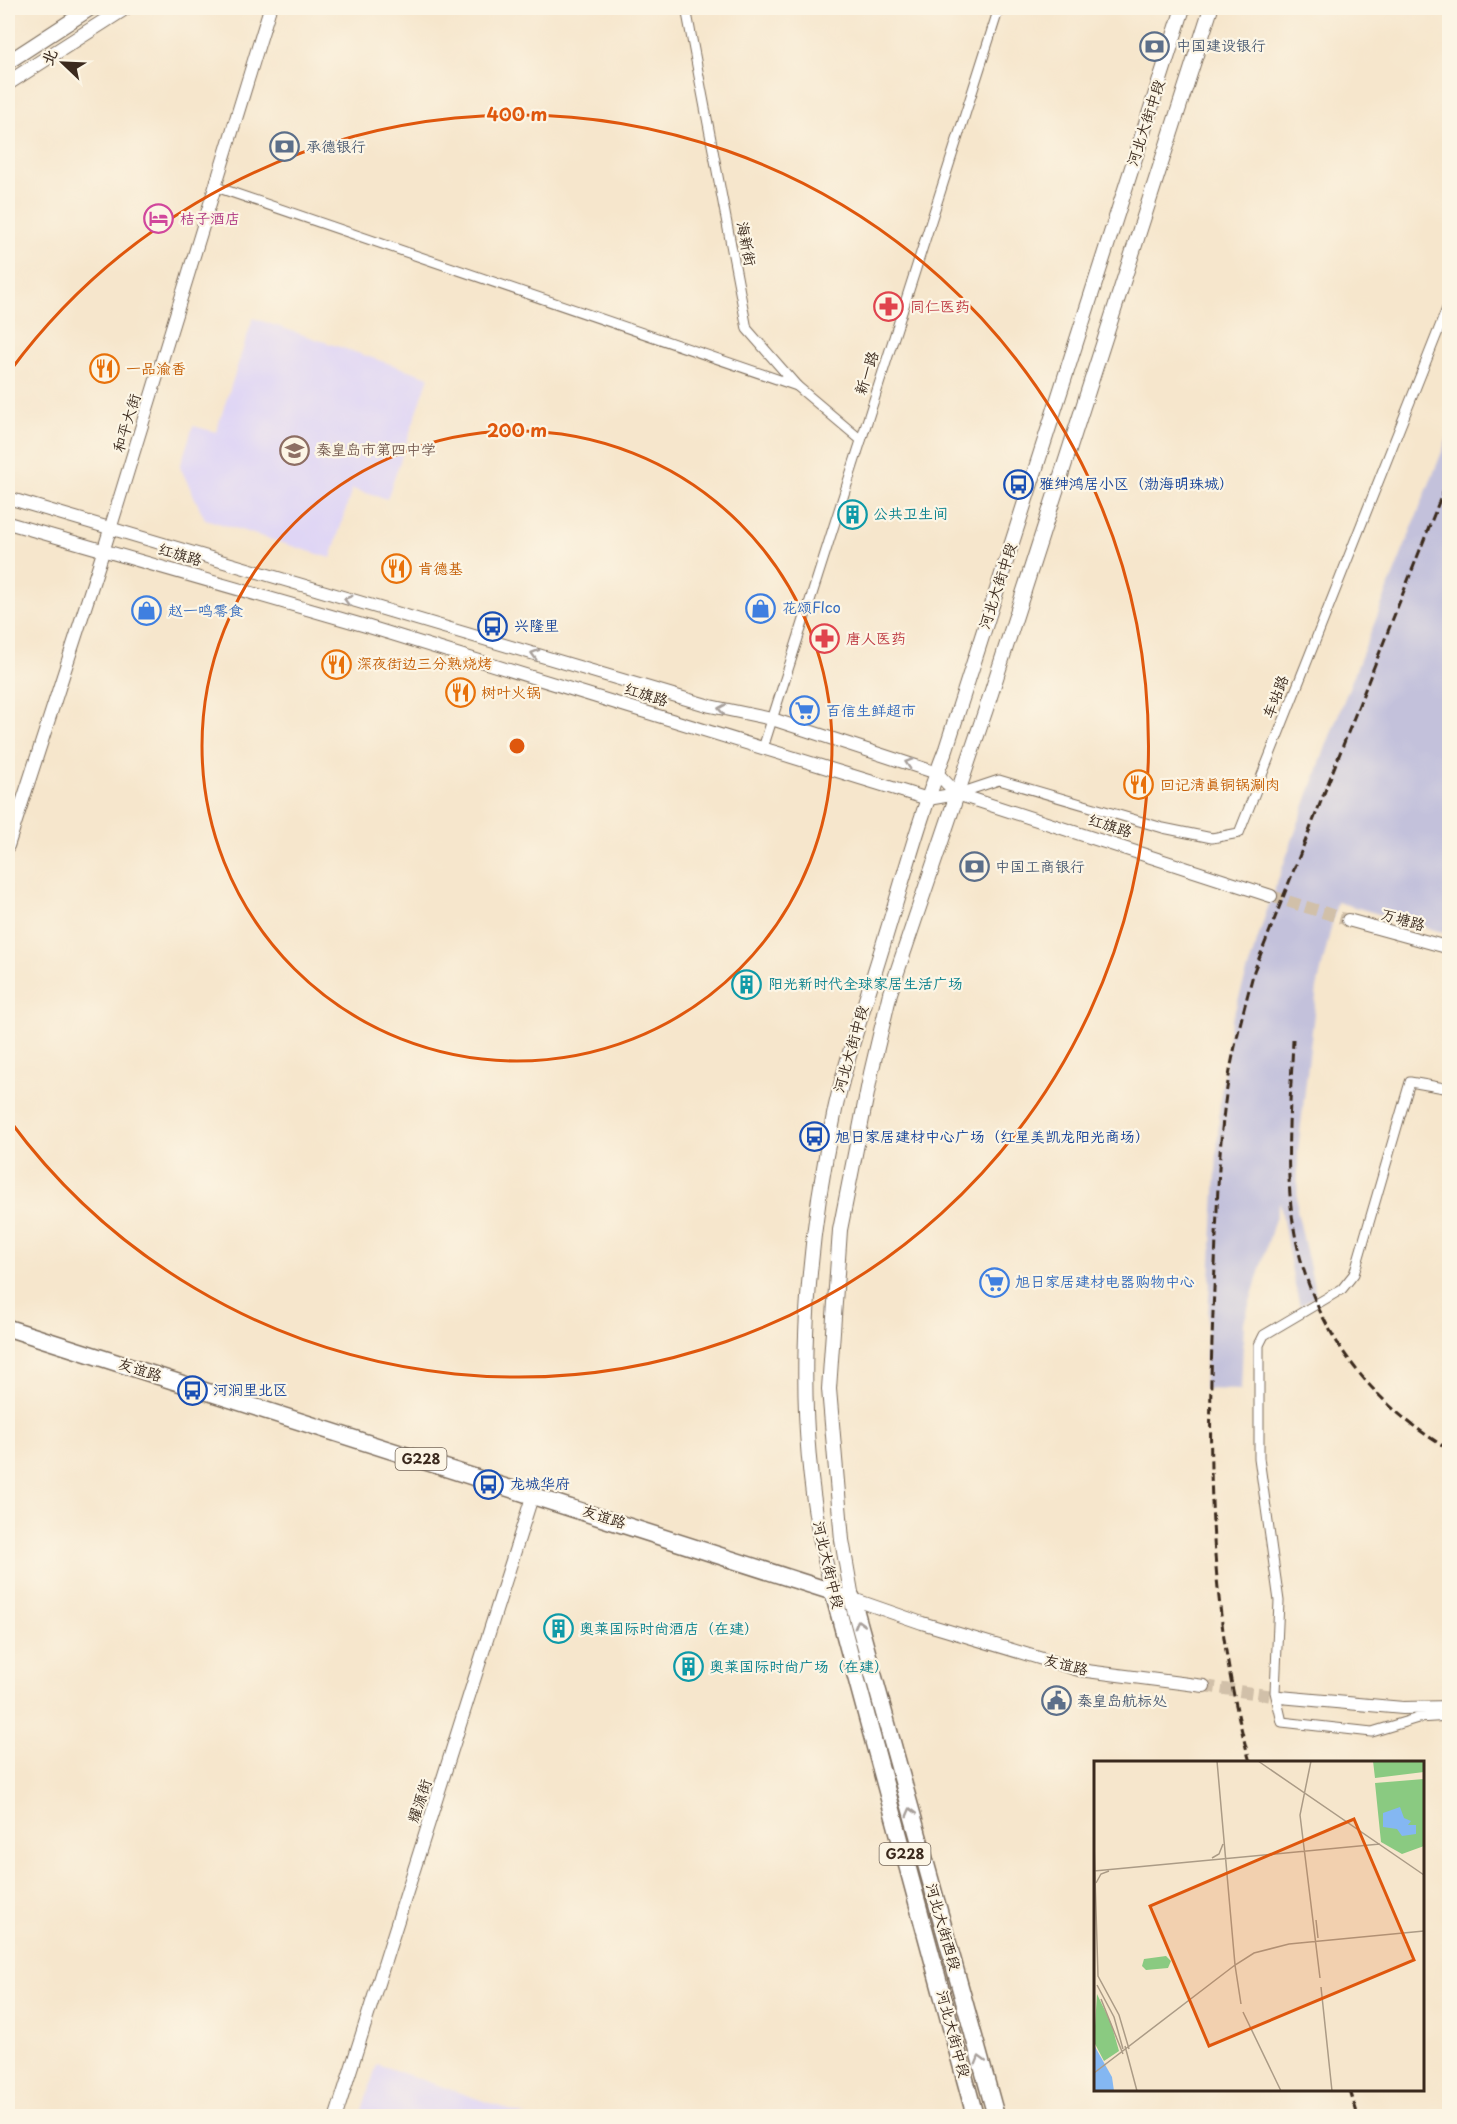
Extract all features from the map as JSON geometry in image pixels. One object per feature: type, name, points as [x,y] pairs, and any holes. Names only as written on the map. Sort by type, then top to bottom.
[{"type":"highway","name":"友谊路","points":[[12,1331],[533,1494],[833,1592]]},
{"type":"highway","name":"河北大街中段","points":[[833,1592],[975,2116]]},
{"type":"highway","name":"河北大街西段","points":[[852,1598],[996,2116]]},
{"type":"main road","points":[[8,62],[91,8]]},
{"type":"main road","points":[[8,83],[125,8]]},
{"type":"main road","name":"和平大街","points":[[8,846],[104,549],[270,8]]},
{"type":"main road","name":"河北大街中段","points":[[833,1592],[819,1543],[808,1462],[805,1379],[808,1302],[818,1214],[835,1111],[852,1039],[1183,8]]},
{"type":"main road","points":[[852,1598],[842,1540],[829,1389],[840,1230],[871,1073],[890,993],[957,794],[1210,8]]},
{"type":"main road","points":[[8,498],[710,706],[772,719],[937,773],[957,794]]},
{"type":"main road","name":"红旗路","points":[[8,523],[377,629],[928,800],[957,794],[1271,896]]},
{"type":"main road","name":"万塘路","points":[[1348,920],[1449,948]]},
{"type":"main road","points":[[8,1321],[12,1331]]},
{"type":"main road","name":"耀源街","points":[[336,2116],[533,1494]]},
{"type":"main road","name":"友谊路","points":[[833,1592],[1078,1670],[1204,1686]]},
{"type":"main road","points":[[1280,1697],[1402,1708],[1449,1707]]},
{"type":"street","name":"海新街","points":[[686,8],[747,329],[797,386],[861,440]]},
{"type":"street","name":"新一路","points":[[764,748],[999,8]]},
{"type":"street","points":[[216,188],[797,386]]},
{"type":"street","name":"车站路","points":[[957,794],[999,780],[1163,828],[1212,838],[1239,833],[1449,301]]},
{"type":"street","points":[[1449,1089],[1410,1082],[1354,1274],[1342,1289],[1264,1335],[1259,1345],[1259,1458],[1279,1601],[1275,1692],[1282,1722],[1372,1732],[1418,1718],[1449,1716]]},
{"type":"shaded area","name":"秦皇岛市第四中学","points":[[253,318],[429,377],[387,499],[352,489],[331,558],[205,519],[180,467],[193,426],[216,432]]},
{"type":"shaded area","points":[[1449,434],[1449,934],[1337,902],[1317,988],[1298,1150],[1297,1210],[1316,1296],[1300,1306],[1280,1202],[1244,1322],[1241,1390],[1204,1389],[1220,1102],[1230,1026],[1265,916],[1328,741]]},
{"type":"shaded area","points":[[377,2064],[527,2116],[360,2116]]},
{"type":"tunnel","points":[[1271,896],[1348,920]]},
{"type":"tunnel","points":[[1204,1686],[1280,1697]]},
{"type":"railway","points":[[1250,1761],[1225,1646],[1213,1528],[1212,1348],[1221,1143],[1226,1095],[1254,971],[1450,474]]},
{"type":"railway","points":[[1293,1039],[1289,1130],[1290,1199],[1300,1258],[1311,1292],[1326,1324],[1345,1354],[1367,1382],[1419,1430],[1450,1450]]},
{"type":"railway","points":[[1350,2091],[1358,2116]]},
{"type":"place","name":"中国建设银行","points":[[1155,46]]},
{"type":"place","name":"承德银行","points":[[285,147]]},
{"type":"place","name":"桔子酒店","points":[[159,219]]},
{"type":"place","name":"同仁医药","points":[[889,307]]},
{"type":"place","name":"一品渝香","points":[[105,369]]},
{"type":"place","name":"秦皇岛市第四中学","points":[[295,450]]},
{"type":"place","name":"雅绅鸿居小区（渤海明珠城）","points":[[1018,484]]},
{"type":"place","name":"公共卫生间","points":[[852,514]]},
{"type":"place","name":"肯德基","points":[[397,569]]},
{"type":"place","name":"花颂Flco","points":[[761,608]]},
{"type":"place","name":"赵一鸣零食","points":[[147,611]]},
{"type":"place","name":"兴隆里","points":[[493,626]]},
{"type":"place","name":"唐人医药","points":[[825,639]]},
{"type":"place","name":"深夜街边三分熟烧烤","points":[[336,664]]},
{"type":"place","name":"树叶火锅","points":[[460,693]]},
{"type":"place","name":"百信生鲜超市","points":[[805,711]]},
{"type":"place","name":"回记清真铜锅涮肉","points":[[1139,785]]},
{"type":"place","name":"中国工商银行","points":[[974,867]]},
{"type":"place","name":"阳光新时代全球家居生活广场","points":[[747,984]]},
{"type":"place","name":"旭日家居建材中心广场（红星美凯龙阳光商场）","points":[[814,1137]]},
{"type":"place","name":"旭日家居建材电器购物中心","points":[[994,1282]]},
{"type":"place","name":"河涧里北区","points":[[192,1390]]},
{"type":"place","name":"龙城华府","points":[[489,1484]]},
{"type":"place","name":"奥莱国际时尚酒店（在建）","points":[[558,1629]]},
{"type":"place","name":"奥莱国际时尚广场（在建）","points":[[688,1667]]},
{"type":"place","name":"秦皇岛航标处","points":[[1056,1701]]}]
